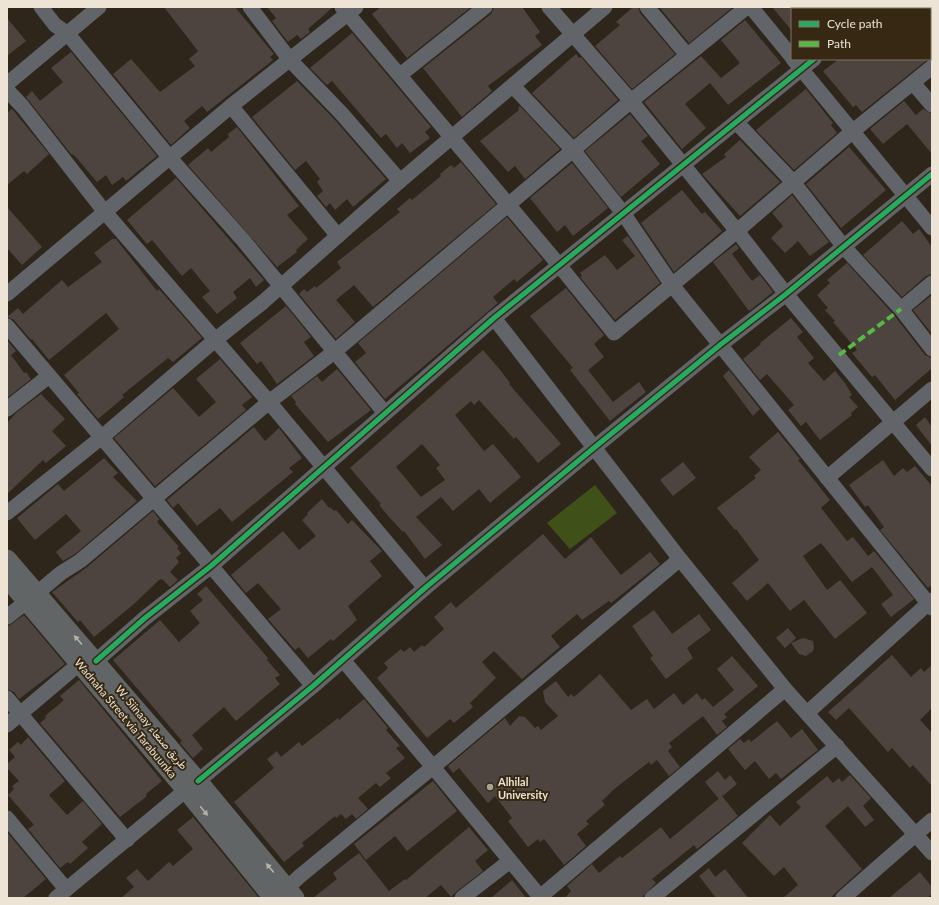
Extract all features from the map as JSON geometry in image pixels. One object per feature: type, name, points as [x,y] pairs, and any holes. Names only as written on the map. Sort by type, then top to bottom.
[{"type":"main road","name":"W. Siinaay طريق صنعاء","points":[[7,559],[32,597],[285,895]]},
{"type":"main road","points":[[7,578],[32,597]]},
{"type":"street","points":[[41,7],[55,24],[67,33],[170,158],[281,286],[385,413]]},
{"type":"street","points":[[7,84],[99,7]]},
{"type":"street","points":[[250,7],[290,60],[342,114],[400,181]]},
{"type":"street","points":[[400,75],[485,7]]},
{"type":"street","points":[[549,7],[631,101],[682,166],[737,231],[786,294],[932,469]]},
{"type":"street","points":[[7,513],[102,437],[281,286],[400,181],[514,86],[572,34],[605,7]]},
{"type":"street","points":[[647,7],[687,55]]},
{"type":"street","points":[[7,617],[61,573],[80,561],[155,500],[269,402],[334,352],[631,101],[747,7]]},
{"type":"street","points":[[751,7],[791,56]]},
{"type":"street","points":[[7,294],[104,211],[170,158],[231,106],[290,60],[348,9],[400,75],[559,264],[614,333],[794,183],[853,131],[932,67]]},
{"type":"street","points":[[7,725],[20,713],[211,566],[494,318],[736,122],[796,62],[808,60]]},
{"type":"street","points":[[796,62],[904,196],[932,228]]},
{"type":"street","points":[[914,83],[932,105]]},
{"type":"street","points":[[514,86],[573,150],[623,212],[672,285],[931,604],[807,713]]},
{"type":"street","points":[[7,90],[23,107],[104,211],[269,402],[425,588]]},
{"type":"street","points":[[231,106],[338,236]]},
{"type":"street","points":[[736,122],[794,183],[844,247],[901,309],[932,348]]},
{"type":"street","points":[[7,818],[61,894],[313,686],[425,588],[595,447],[720,345],[786,294],[932,174]]},
{"type":"street","points":[[901,309],[932,283]]},
{"type":"street","points":[[494,318],[680,559],[785,689],[932,853]]},
{"type":"street","points":[[7,326],[313,686]]},
{"type":"street","points":[[7,410],[49,376]]},
{"type":"street","points":[[828,478],[892,421],[932,389]]},
{"type":"street","points":[[285,895],[300,876],[433,767],[680,559]]},
{"type":"street","points":[[343,660],[541,897],[785,689]]},
{"type":"street","points":[[7,698],[127,840]]},
{"type":"street","points":[[652,898],[837,746]]},
{"type":"street","points":[[843,898],[932,820]]},
{"type":"street","points":[[462,898],[510,861]]},
{"type":"green space","points":[[595,485],[617,513],[570,549],[547,523]]},
{"type":"building","points":[[164,7],[235,7],[274,54],[270,57],[273,60],[207,112],[202,106],[184,121],[190,128],[171,145],[113,74],[131,59],[160,92],[195,66],[189,59],[198,51]]},
{"type":"building","points":[[267,7],[333,7],[308,29],[310,32],[301,39],[297,35],[288,42],[272,21],[276,18]]},
{"type":"building","points":[[381,7],[471,7],[407,58],[372,14]]},
{"type":"building","points":[[494,7],[522,7],[540,32],[535,36],[542,45],[488,86],[492,91],[462,117],[423,68],[491,14]]},
{"type":"building","points":[[633,7],[638,7],[640,13],[675,54],[632,89],[595,46],[620,25],[616,22]]},
{"type":"building","points":[[659,7],[733,7],[689,43]]},
{"type":"building","points":[[772,7],[792,7],[791,30]]},
{"type":"building","points":[[7,18],[26,41],[7,56]]},
{"type":"building","points":[[745,20],[781,63],[728,105],[710,83],[685,104],[706,128],[682,149],[644,102],[701,56],[721,78],[740,63],[721,40]]},
{"type":"building","points":[[352,33],[431,127],[425,132],[430,138],[410,153],[402,143],[397,148],[386,134],[381,138],[332,81],[327,85],[310,68]]},
{"type":"building","points":[[71,52],[157,156],[126,181],[123,177],[112,185],[106,175],[97,182],[74,155],[71,154],[26,97],[32,91],[40,101],[63,82],[51,68]]},
{"type":"building","points":[[576,54],[579,58],[581,57],[618,100],[574,138],[532,93]]},
{"type":"building","points":[[838,60],[927,60],[862,112],[856,105],[853,107],[823,71]]},
{"type":"building","points":[[297,81],[335,120],[386,179],[353,207],[347,199],[335,210],[330,203],[326,207],[317,196],[323,191],[317,182],[320,179],[306,161],[295,170],[252,117]]},
{"type":"building","points":[[806,89],[833,123],[831,125],[837,133],[794,170],[756,130]]},
{"type":"building","points":[[904,101],[916,115],[923,109],[932,114],[932,154],[907,124],[883,144],[870,129]]},
{"type":"building","points":[[520,106],[560,149],[525,179],[515,166],[508,172],[480,141],[519,110],[518,108]]},
{"type":"building","points":[[12,109],[49,154],[27,174],[24,171],[7,185],[7,113]]},
{"type":"building","points":[[630,114],[648,136],[641,141],[660,164],[621,197],[585,151]]},
{"type":"building","points":[[237,127],[299,206],[287,215],[308,239],[296,250],[297,252],[277,267],[188,165],[208,148],[211,152],[229,137],[228,134]]},
{"type":"building","points":[[740,140],[780,182],[740,216],[702,174],[726,157],[724,154]]},
{"type":"building","points":[[849,147],[886,190],[841,228],[806,184]]},
{"type":"building","points":[[461,162],[496,204],[373,307],[354,285],[336,300],[355,322],[336,339],[299,294],[304,289],[307,292],[315,286],[316,288],[341,268],[337,262],[400,212],[397,209],[410,198],[412,200],[441,176],[440,174],[451,165],[454,168]]},
{"type":"building","points":[[572,163],[608,208],[573,236],[565,225],[557,232],[530,198]]},
{"type":"building","points":[[176,178],[264,280],[256,287],[250,278],[233,292],[237,298],[217,314],[202,297],[210,291],[191,268],[182,276],[152,240],[147,244],[127,220]]},
{"type":"building","points":[[682,190],[702,214],[705,212],[722,231],[674,272],[641,223]]},
{"type":"building","points":[[792,195],[829,242],[810,256],[798,241],[785,253],[771,238],[783,226],[772,213]]},
{"type":"building","points":[[7,207],[42,247],[22,265],[7,248]]},
{"type":"building","points":[[507,217],[543,260],[517,282],[514,279],[493,297],[498,303],[385,399],[355,362],[366,353],[358,343]]},
{"type":"building","points":[[902,221],[913,234],[919,229],[932,247],[932,274],[926,276],[902,297],[863,255]]},
{"type":"building","points":[[628,236],[660,283],[615,320],[580,277],[582,276],[580,273],[605,255],[617,270],[635,256],[622,240]]},
{"type":"building","points":[[112,239],[116,239],[157,291],[159,289],[202,338],[173,362],[168,358],[122,395],[124,397],[98,419],[77,394],[79,393],[64,375],[119,329],[106,313],[49,360],[14,320],[7,317],[18,308],[23,314],[62,280],[68,287],[102,262],[94,253]]},
{"type":"building","points":[[736,244],[739,248],[732,254],[752,281],[760,275],[773,292],[749,311],[713,262]]},
{"type":"building","points":[[847,263],[894,315],[925,355],[932,358],[932,368],[895,400],[875,375],[872,377],[852,353],[857,350],[833,322],[835,321],[825,310],[828,308],[817,295],[830,283],[827,280]]},
{"type":"building","points":[[566,288],[604,335],[594,344],[604,357],[588,370],[613,402],[639,382],[646,392],[610,421],[570,370],[573,368],[530,316]]},
{"type":"building","points":[[932,295],[932,334],[913,310]]},
{"type":"building","points":[[286,306],[311,337],[304,342],[314,356],[277,384],[261,361],[257,364],[240,343]]},
{"type":"building","points":[[791,318],[803,332],[797,337],[814,358],[808,363],[824,381],[835,371],[845,383],[852,395],[849,397],[858,407],[851,413],[852,415],[820,440],[806,422],[801,426],[788,410],[794,405],[767,374],[760,380],[743,359]]},
{"type":"building","points":[[7,340],[16,351],[11,355],[24,373],[26,372],[31,379],[7,398]]},
{"type":"building","points":[[483,350],[501,371],[510,383],[509,384],[561,444],[538,463],[516,437],[514,439],[479,400],[474,405],[471,401],[455,415],[484,451],[493,444],[521,477],[490,503],[479,489],[453,511],[441,497],[416,517],[442,545],[425,559],[404,531],[403,532],[390,518],[379,505],[381,504],[350,468]],"holes":[[[422,444],[440,465],[436,468],[445,480],[421,497],[396,467]]]},
{"type":"building","points":[[220,359],[252,397],[242,405],[246,410],[155,486],[114,438],[173,388],[199,417],[216,402],[196,379]]},
{"type":"building","points":[[337,369],[371,410],[328,442],[295,404],[296,402],[291,396],[317,376],[322,382]]},
{"type":"building","points":[[729,370],[760,409],[753,416],[723,376]]},
{"type":"building","points":[[41,394],[65,419],[52,431],[66,446],[46,463],[43,460],[7,494],[7,423],[17,412]]},
{"type":"building","points":[[925,417],[932,427],[932,446],[916,425]]},
{"type":"building","points":[[254,427],[265,441],[279,428],[302,458],[289,468],[293,472],[232,522],[220,508],[197,526],[178,503],[173,508],[167,500]]},
{"type":"building","points":[[778,432],[830,500],[821,508],[847,541],[853,537],[868,556],[874,551],[914,599],[891,617],[881,604],[893,595],[872,567],[852,582],[821,543],[803,556],[827,590],[840,580],[867,613],[835,639],[804,600],[790,611],[768,583],[747,601],[732,583],[759,560],[736,529],[735,530],[717,508],[756,478],[754,476],[761,470],[749,457]]},
{"type":"building","points":[[104,458],[118,473],[113,477],[137,501],[75,554],[63,561],[56,552],[81,531],[66,514],[35,540],[17,518],[58,484],[64,491]]},
{"type":"building","points":[[883,460],[894,476],[903,468],[907,472],[915,466],[932,486],[932,585],[928,588],[880,530],[884,527],[868,505],[865,507],[849,485]]},
{"type":"building","points":[[683,462],[696,478],[673,496],[660,480]]},
{"type":"building","points":[[322,499],[329,508],[330,507],[334,511],[336,510],[348,524],[352,520],[382,551],[370,561],[382,576],[348,606],[357,620],[333,641],[331,639],[308,658],[299,647],[295,650],[268,619],[281,609],[258,583],[246,593],[231,575],[283,531],[299,550],[316,536],[302,520],[308,514],[307,513]]},
{"type":"building","points":[[153,511],[159,519],[157,522],[179,547],[177,548],[181,553],[176,558],[179,562],[170,572],[178,580],[170,587],[162,579],[159,580],[134,604],[94,637],[80,620],[78,622],[52,592],[86,568]]},
{"type":"building","points":[[543,534],[565,559],[591,537],[621,575],[650,552],[660,564],[611,603],[609,601],[582,620],[577,614],[551,636],[560,647],[522,679],[494,651],[482,662],[496,678],[470,703],[473,707],[454,723],[450,719],[427,738],[377,678],[388,668],[384,663],[401,649],[404,652],[410,647],[414,652],[422,645],[424,647],[444,629],[434,617],[451,602],[456,608]]},
{"type":"building","points":[[206,586],[268,658],[267,660],[280,675],[275,678],[280,684],[236,721],[224,707],[192,735],[203,749],[193,758],[180,743],[182,741],[113,660],[160,620],[179,642],[200,623],[190,611],[203,600],[197,594]]},
{"type":"building","points":[[654,610],[672,634],[699,614],[711,630],[687,648],[693,658],[666,679],[650,658],[653,656],[632,626]]},
{"type":"building","points":[[24,615],[65,664],[19,699],[14,692],[7,689],[7,627]]},
{"type":"building","points":[[788,628],[796,638],[785,648],[776,638]]},
{"type":"building","points":[[803,638],[813,641],[813,651],[806,656],[799,654],[791,643]]},
{"type":"building","points":[[892,655],[911,677],[921,668],[924,672],[932,665],[932,708],[920,720],[932,733],[932,786],[913,765],[910,768],[892,748],[888,752],[849,708],[836,720],[828,712]]},
{"type":"building","points":[[732,656],[758,686],[724,714],[727,717],[722,721],[727,727],[717,735],[703,716],[669,743],[672,747],[668,751],[680,767],[669,776],[657,760],[651,765],[649,762],[613,790],[602,801],[605,805],[586,821],[589,824],[577,834],[586,846],[564,865],[544,839],[540,842],[538,839],[528,847],[508,821],[512,818],[495,796],[488,803],[459,768],[453,773],[448,766],[505,718],[510,726],[519,716],[525,717],[535,728],[538,726],[541,730],[558,716],[545,702],[543,691],[556,681],[568,697],[571,694],[574,697],[600,674],[631,710],[647,699],[654,709],[674,693],[683,705],[697,693],[702,700],[705,698],[713,707],[734,690],[717,669]]},
{"type":"building","points":[[79,680],[162,781],[146,794],[147,796],[120,817],[40,723],[46,718],[45,716],[64,700],[60,696]]},
{"type":"building","points":[[364,699],[388,728],[386,730],[400,746],[396,748],[405,758],[386,773],[391,778],[380,787],[376,783],[358,798],[368,809],[356,819],[352,814],[346,819],[341,814],[336,818],[335,816],[302,843],[304,846],[284,862],[234,802],[274,768],[267,759],[277,751],[281,757],[299,742],[302,746],[338,718],[339,720]]},
{"type":"building","points":[[777,721],[791,738],[802,729],[818,750],[781,779],[776,773],[769,779],[755,761],[745,770],[728,749],[740,739],[744,743],[749,739],[751,742]]},
{"type":"building","points":[[28,737],[65,781],[49,795],[67,815],[83,801],[102,824],[82,842],[88,848],[70,864],[68,862],[60,868],[28,829],[34,825],[8,795],[14,789],[12,786],[19,781],[7,768],[7,764],[15,757],[9,750],[18,742],[21,745]]},
{"type":"building","points":[[718,771],[725,780],[730,775],[737,784],[719,799],[705,782]]},
{"type":"building","points":[[850,775],[871,798],[863,806],[874,820],[865,827],[848,806],[825,826],[862,869],[830,898],[783,898],[798,885],[784,867],[774,876],[742,843],[770,815],[780,826],[801,807],[796,802],[827,776],[833,783],[839,778],[842,782]]},
{"type":"building","points":[[433,781],[457,811],[407,851],[395,836],[366,860],[354,844]]},
{"type":"building","points":[[722,796],[738,816],[697,849],[694,845],[652,879],[656,883],[641,898],[565,898],[571,891],[567,886],[592,864],[599,873],[620,856],[622,858],[661,827],[670,839]]},
{"type":"building","points":[[193,817],[259,898],[121,898],[134,887],[126,878],[137,869],[148,881],[169,862],[173,866],[193,849],[177,830]]},
{"type":"building","points":[[469,827],[488,850],[475,861],[483,871],[451,897],[441,885],[425,898],[313,898],[337,879],[333,873],[359,853],[389,891],[405,879],[406,880]]},
{"type":"building","points":[[7,832],[46,879],[23,898],[7,898]]},
{"type":"building","points":[[709,868],[715,877],[725,869],[748,898],[716,898],[699,876]]},
{"type":"building","points":[[920,872],[932,887],[932,894],[927,898],[889,898]]},
{"type":"building","points":[[512,880],[526,898],[491,898]]},
{"type":"marked path","points":[[839,355],[901,309]]},
{"type":"cycle path","name":"Wadnaha Street via Tarabuunka","points":[[96,661],[145,618],[211,566],[494,318],[813,60]]},
{"type":"cycle path","points":[[198,781],[313,686],[425,588],[595,447],[720,345],[786,294],[932,174]]},
{"type":"place","name":"Alhilal University","points":[[490,787]]}]
